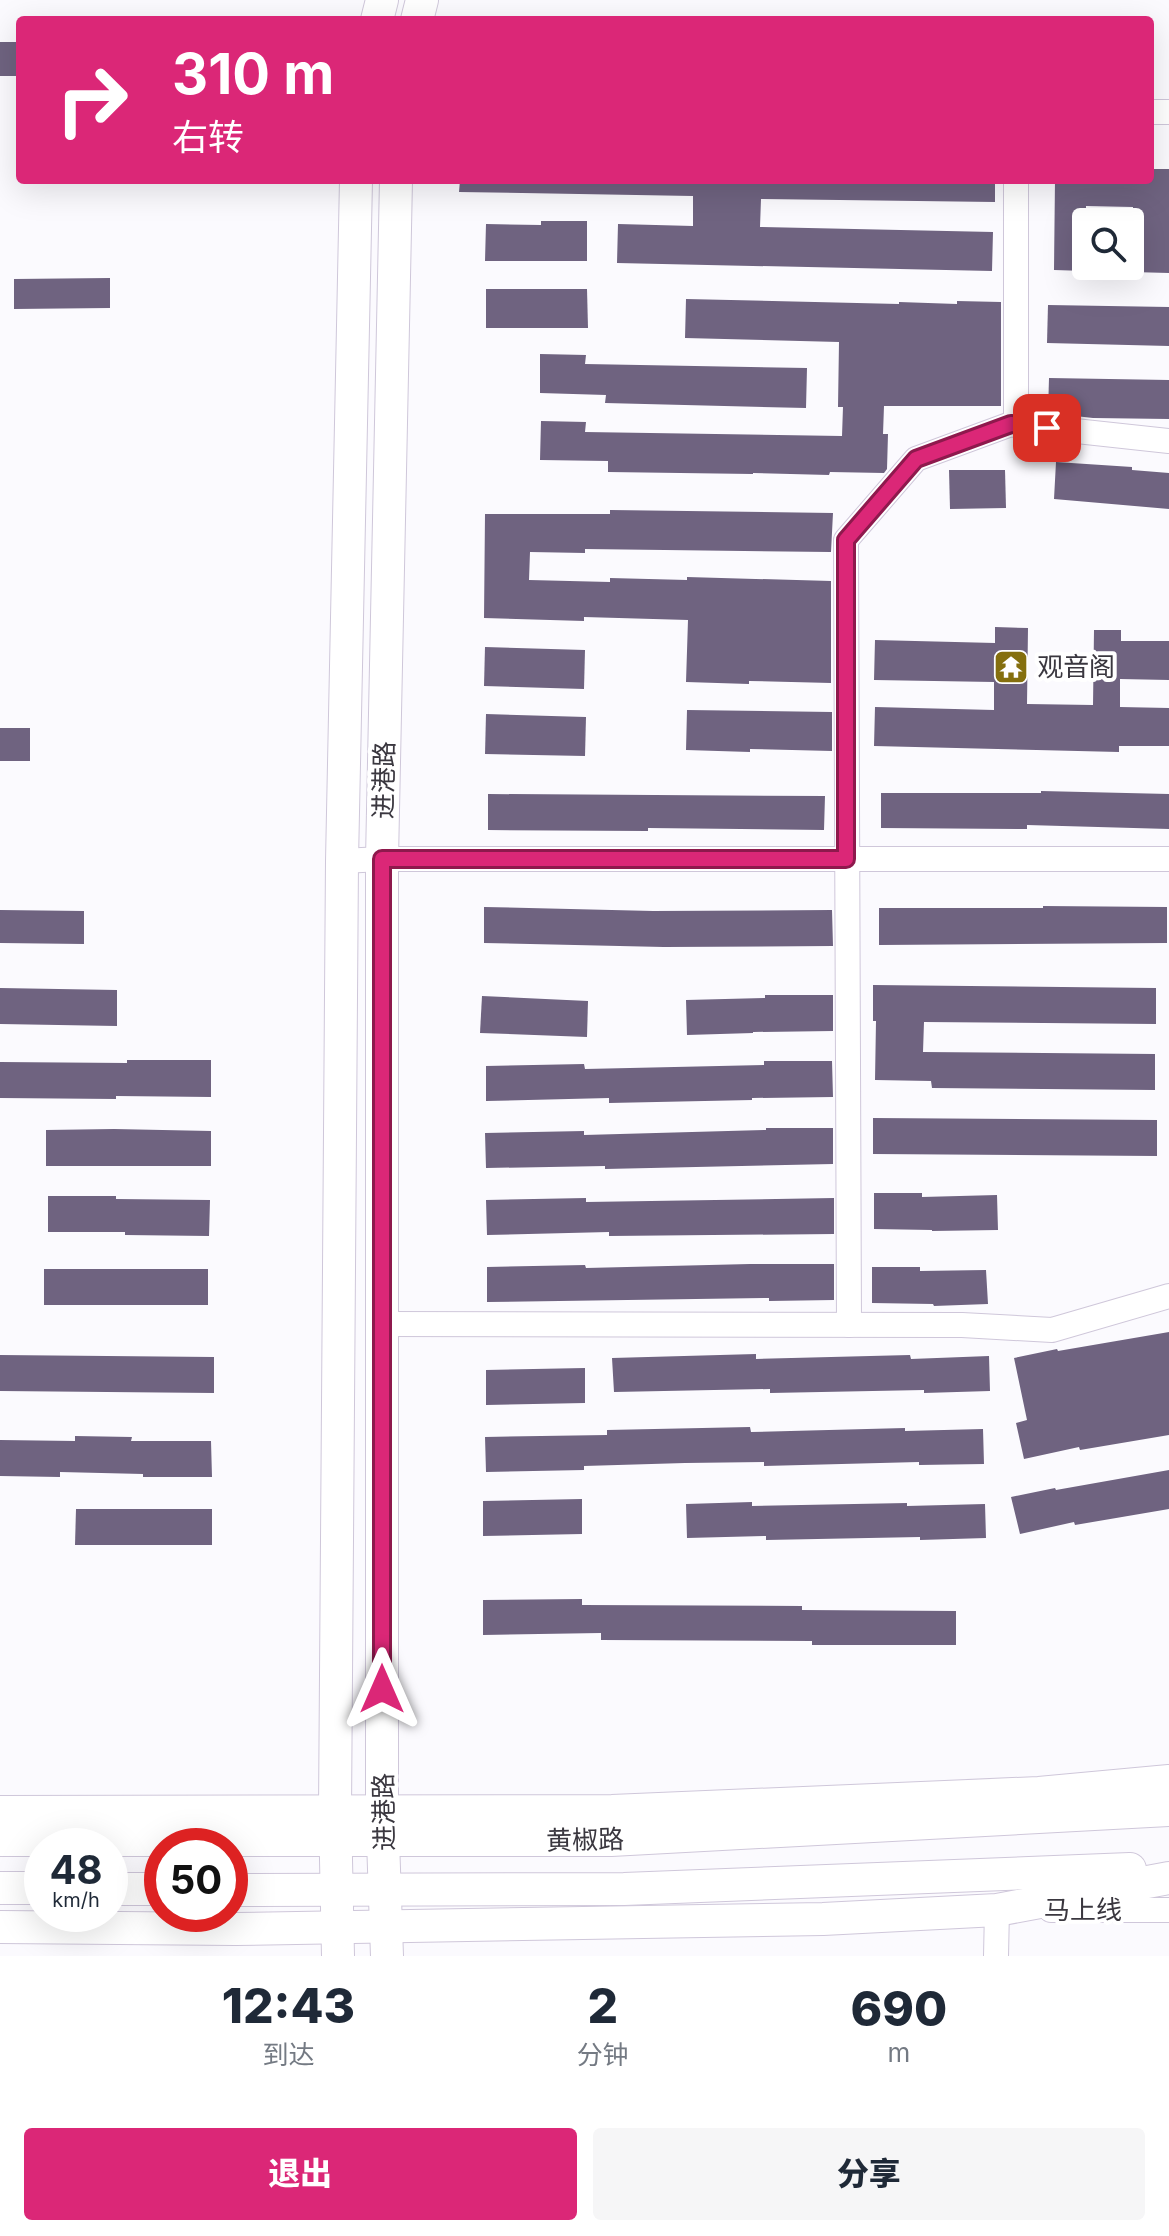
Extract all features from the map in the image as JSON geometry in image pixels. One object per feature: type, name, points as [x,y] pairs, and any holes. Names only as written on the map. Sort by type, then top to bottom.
[{"type":"main road","name":"进港路","points":[[338,1942],[335,1826],[342,861],[356,184]]},
{"type":"main road","name":"进港路","points":[[386,1941],[383,1826],[382,859],[396,184]]},
{"type":"main road","points":[[0,1812],[383,1826],[612,1811],[1039,1793],[1169,1781]]},
{"type":"main road","name":"黄椒路","points":[[383,1826],[611,1840],[1169,1810]]},
{"type":"main road","points":[[0,1840],[335,1826]]},
{"type":"main road","name":"黄椒路","points":[[248,1890],[624,1889],[1169,1868]]},
{"type":"main road","points":[[0,1927],[236,1929],[338,1942],[386,1941],[997,1910],[1169,1878]]},
{"type":"main road","points":[[0,1888],[24,1888]]},
{"type":"street","points":[[1016,184],[1016,425]]},
{"type":"street","points":[[849,1325],[846,540],[916,459],[1011,424],[1169,441]]},
{"type":"street","points":[[342,861],[1169,859]]},
{"type":"street","points":[[382,1324],[962,1325],[1052,1330],[1169,1296]]},
{"type":"street","points":[[996,1956],[997,1910]]},
{"type":"street","name":"马上线","points":[[997,1910],[1169,1910]]},
{"type":"building","points":[[0,42],[16,42],[16,76],[0,76]]},
{"type":"building","points":[[1154,169],[1169,169],[1169,273],[1144,272],[1144,208],[1133,207],[1072,208],[1072,271],[1054,270],[1055,184],[1154,184]]},
{"type":"building","points":[[460,184],[995,184],[995,202],[761,199],[760,227],[993,232],[992,271],[617,263],[618,224],[693,226],[693,196],[459,192]]},
{"type":"building","points":[[541,221],[587,221],[587,261],[485,261],[486,224],[541,225]]},
{"type":"building","points":[[110,278],[110,308],[14,309],[14,279]]},
{"type":"building","points":[[486,289],[587,289],[588,328],[486,328]]},
{"type":"building","points":[[686,299],[899,304],[1001,302],[1001,406],[884,406],[883,434],[888,434],[887,469],[884,473],[608,472],[608,461],[540,460],[541,421],[586,422],[585,432],[842,436],[843,407],[838,407],[839,342],[685,338]]},
{"type":"building","points":[[1048,305],[1169,307],[1169,346],[1047,343]]},
{"type":"building","points":[[540,354],[586,355],[585,364],[807,368],[806,408],[605,403],[606,395],[540,393]]},
{"type":"building","points":[[1049,378],[1169,380],[1169,419],[1093,418],[1048,413]]},
{"type":"building","points":[[1056,462],[1169,473],[1169,509],[1054,499]]},
{"type":"building","points":[[949,470],[1005,470],[1006,508],[950,509]]},
{"type":"building","points":[[610,510],[833,513],[831,552],[585,549],[585,553],[530,552],[529,580],[610,582],[610,578],[687,580],[687,577],[831,581],[831,683],[686,682],[688,620],[484,618],[485,514],[610,514]]},
{"type":"building","points":[[995,627],[1028,628],[1027,704],[1093,705],[1094,630],[1121,630],[1121,641],[1169,641],[1169,680],[1120,679],[1120,707],[1169,708],[1169,746],[1119,746],[1119,752],[874,746],[875,707],[994,710],[994,682],[874,680],[875,640],[995,643]]},
{"type":"building","points":[[485,647],[585,650],[584,689],[484,686]]},
{"type":"building","points":[[687,710],[832,712],[832,751],[686,750]]},
{"type":"building","points":[[486,714],[586,717],[585,756],[485,754]]},
{"type":"building","points":[[0,728],[30,728],[30,761],[0,761]]},
{"type":"building","points":[[1041,791],[1169,794],[1169,829],[1027,825],[1027,829],[881,828],[881,793]]},
{"type":"building","points":[[488,794],[825,796],[824,830],[488,830]]},
{"type":"building","points":[[484,907],[653,911],[832,910],[833,946],[664,947],[484,943]]},
{"type":"building","points":[[1167,907],[1167,943],[879,945],[879,908]]},
{"type":"building","points":[[0,910],[84,911],[84,944],[0,943]]},
{"type":"building","points":[[873,985],[1156,988],[1156,1024],[924,1022],[923,1052],[1155,1054],[1155,1090],[932,1088],[931,1081],[875,1080]]},
{"type":"building","points":[[0,988],[117,990],[117,1026],[0,1024]]},
{"type":"building","points":[[765,995],[833,995],[833,1031],[687,1035],[686,1000],[765,998]]},
{"type":"building","points":[[482,996],[588,1001],[587,1037],[480,1033]]},
{"type":"building","points":[[127,1060],[211,1060],[211,1097],[0,1098],[0,1062],[127,1063]]},
{"type":"building","points":[[764,1061],[832,1061],[833,1097],[609,1103],[609,1098],[486,1101],[486,1066],[584,1064],[585,1069],[764,1065]]},
{"type":"building","points":[[873,1118],[1157,1120],[1157,1156],[873,1154]]},
{"type":"building","points":[[833,1128],[833,1164],[486,1168],[485,1133],[584,1131],[584,1135]]},
{"type":"building","points":[[46,1130],[211,1131],[211,1166],[46,1166]]},
{"type":"building","points":[[874,1193],[922,1193],[922,1197],[997,1195],[998,1230],[874,1229]]},
{"type":"building","points":[[48,1196],[210,1200],[209,1236],[48,1232]]},
{"type":"building","points":[[586,1198],[586,1202],[834,1198],[834,1234],[609,1236],[609,1232],[487,1235],[486,1200]]},
{"type":"building","points":[[834,1264],[834,1300],[487,1302],[487,1267]]},
{"type":"building","points":[[872,1267],[920,1267],[920,1271],[986,1270],[988,1304],[934,1306],[872,1303]]},
{"type":"building","points":[[44,1269],[208,1269],[208,1305],[44,1305]]},
{"type":"building","points":[[1169,1332],[1169,1435],[1080,1450],[1079,1447],[1024,1459],[1016,1423],[1027,1420],[1014,1358]]},
{"type":"building","points":[[756,1354],[756,1359],[989,1356],[990,1391],[770,1393],[770,1389],[614,1392],[612,1358]]},
{"type":"building","points":[[0,1355],[214,1357],[214,1393],[0,1391]]},
{"type":"building","points":[[585,1368],[585,1403],[486,1405],[486,1370]]},
{"type":"building","points":[[750,1427],[751,1432],[983,1429],[984,1464],[919,1465],[919,1462],[764,1466],[764,1462],[685,1463],[584,1466],[584,1470],[486,1472],[485,1437],[607,1435],[607,1430]]},
{"type":"building","points":[[75,1436],[132,1437],[131,1441],[211,1441],[212,1477],[60,1472],[60,1477],[0,1476],[0,1440],[75,1441]]},
{"type":"building","points":[[1169,1470],[1169,1509],[1075,1525],[1074,1522],[1020,1534],[1011,1497]]},
{"type":"building","points":[[582,1499],[582,1534],[483,1536],[483,1501]]},
{"type":"building","points":[[752,1502],[752,1506],[985,1504],[986,1538],[687,1538],[686,1504]]},
{"type":"building","points":[[76,1509],[212,1509],[212,1545],[75,1545]]},
{"type":"building","points":[[582,1599],[582,1605],[802,1606],[802,1610],[956,1611],[956,1645],[601,1640],[601,1633],[483,1635],[483,1600]]},
{"type":"place","name":"观音阁","points":[[1011,667]]},
{"type":"route","points":[[382,1689],[382,859],[846,859],[846,540],[916,459],[1011,424],[1047,428]]}]
